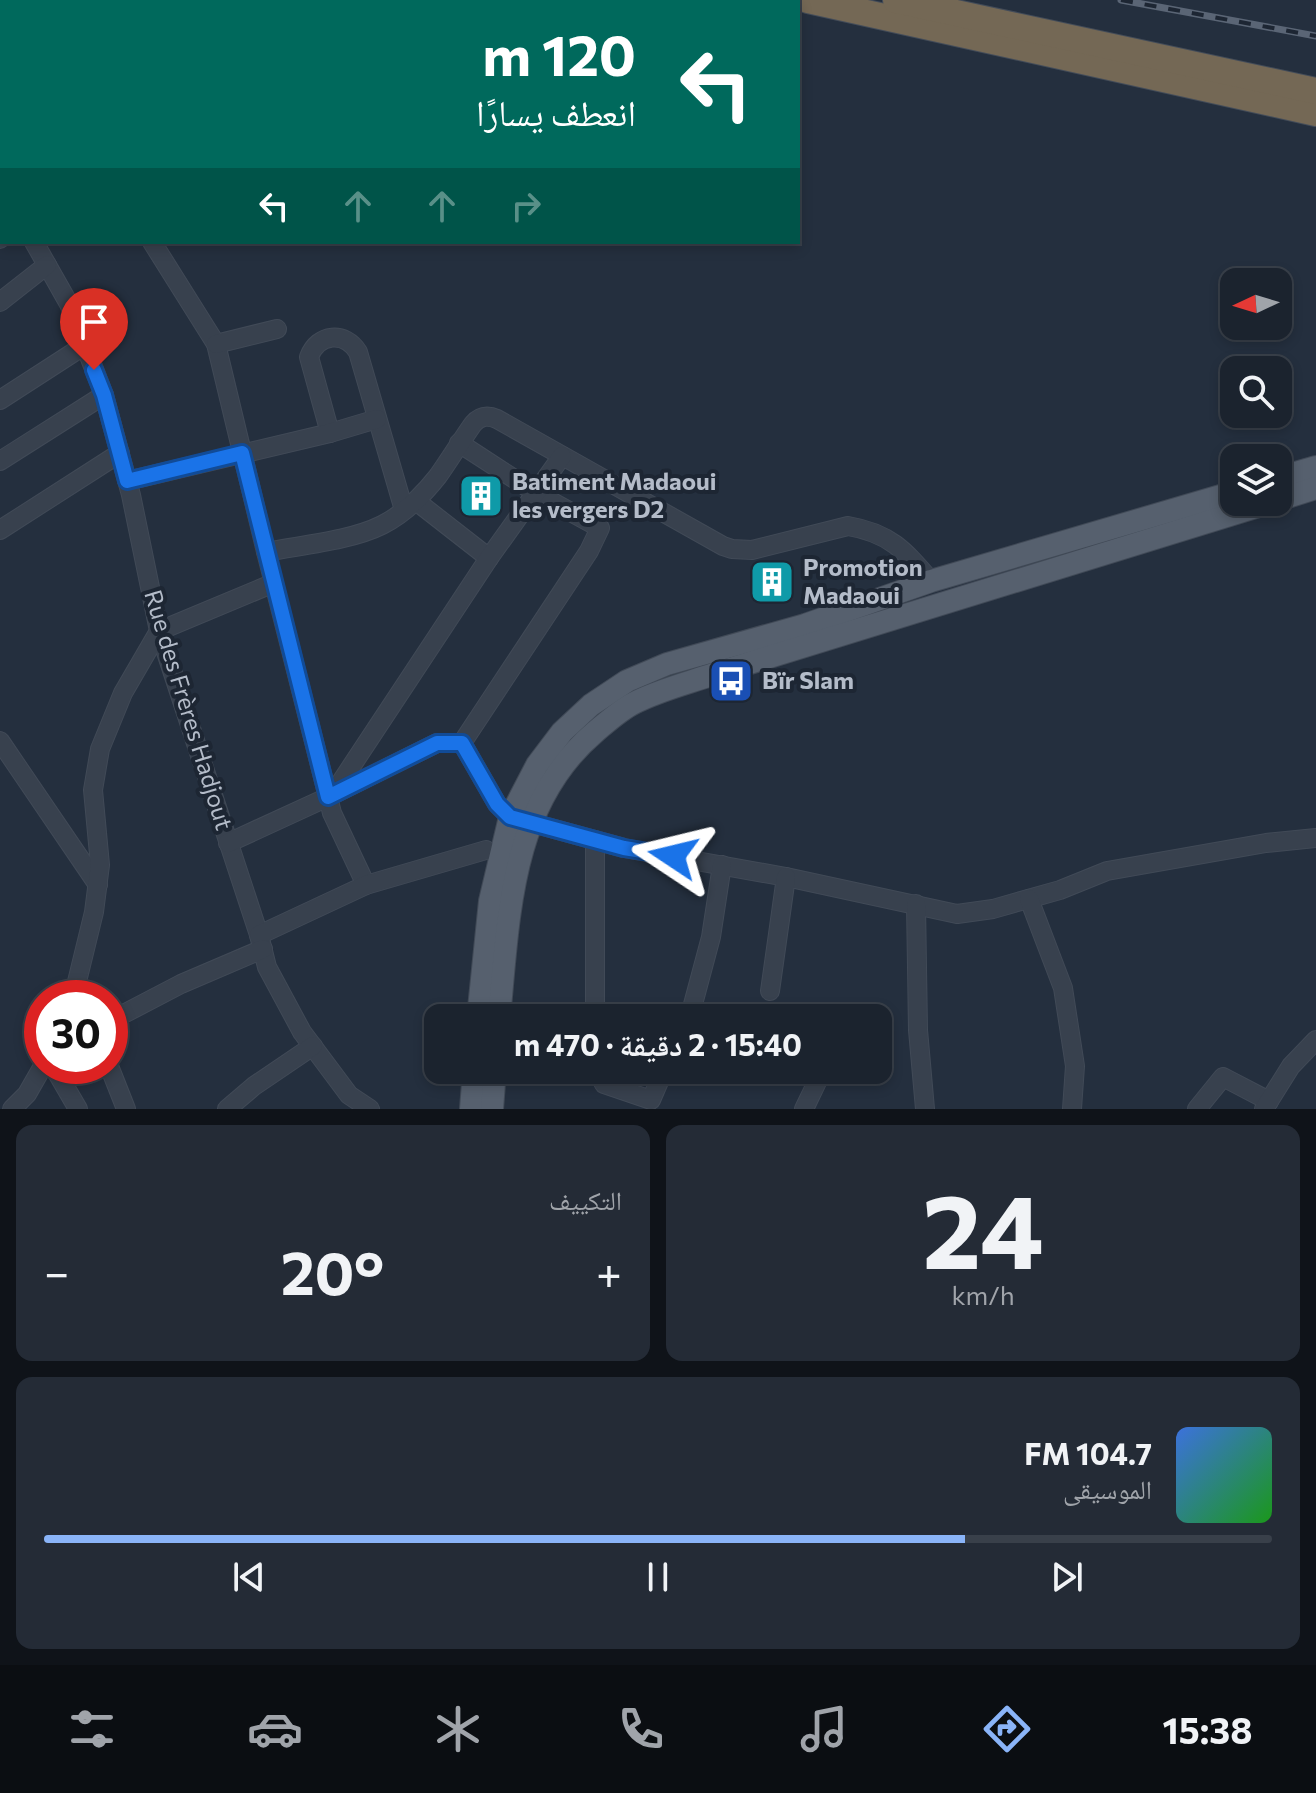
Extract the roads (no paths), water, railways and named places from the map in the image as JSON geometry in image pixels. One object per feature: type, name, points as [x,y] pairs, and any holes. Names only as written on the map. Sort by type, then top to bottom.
[{"type":"highway","points":[[808,0],[1316,113]]},
{"type":"highway","points":[[896,0],[1316,91]]},
{"type":"main road","points":[[1292,474],[1316,467]]},
{"type":"main road","points":[[1292,496],[1316,488]]},
{"type":"main road","points":[[479,1004],[490,901],[537,765],[562,732],[591,705],[627,681],[667,664],[805,625],[931,581],[1220,496]]},
{"type":"main road","points":[[520,820],[537,808],[575,749],[634,703],[714,674],[1227,516]]},
{"type":"main road","points":[[500,1004],[520,820]]},
{"type":"main road","points":[[471,1109],[473,1084]]},
{"type":"main road","points":[[492,1109],[494,1084]]},
{"type":"street","name":"Rue des Frères Hadjout","points":[[35,244],[69,304],[104,395],[127,481],[159,631],[267,967],[302,1032],[349,1095],[370,1109]]},
{"type":"street","points":[[153,244],[216,344],[266,552],[331,796],[332,813],[366,885]]},
{"type":"street","points":[[0,302],[47,265]]},
{"type":"street","points":[[216,344],[277,329]]},
{"type":"street","points":[[330,433],[309,357],[317,344],[338,337],[347,339],[358,352],[377,419],[410,506],[489,558]]},
{"type":"street","points":[[0,400],[85,345]]},
{"type":"street","points":[[0,461],[104,395]]},
{"type":"street","points":[[266,552],[383,525],[410,506],[438,476],[476,420],[488,416],[723,546],[752,550],[848,526],[890,539],[931,581]]},
{"type":"street","points":[[127,481],[377,419]]},
{"type":"street","points":[[459,443],[536,493],[600,528],[589,551],[462,743]]},
{"type":"street","points":[[0,530],[120,453]]},
{"type":"street","points":[[331,796],[489,558],[562,456]]},
{"type":"street","points":[[78,980],[94,912],[100,865],[93,790],[100,749],[123,693],[159,631],[274,583]]},
{"type":"street","points":[[0,741],[98,885]]},
{"type":"street","points":[[228,843],[437,743],[462,743]]},
{"type":"street","points":[[462,743],[497,804],[520,820],[624,848],[786,877],[957,914],[993,909],[1029,899],[1107,871],[1266,843],[1316,838]]},
{"type":"street","points":[[595,840],[595,1004]]},
{"type":"street","points":[[128,1012],[366,885],[486,850]]},
{"type":"street","points":[[693,1004],[711,937],[722,865]]},
{"type":"street","points":[[770,991],[786,877]]},
{"type":"street","points":[[1029,899],[1063,988],[1075,1066],[1072,1109]]},
{"type":"street","points":[[916,904],[918,1030],[925,1109]]},
{"type":"street","points":[[80,975],[81,980]]},
{"type":"street","points":[[1197,1109],[1223,1077],[1267,1105],[1291,1066],[1316,1040]]},
{"type":"street","points":[[227,1109],[254,1086],[313,1046]]},
{"type":"street","points":[[12,1109],[33,1084]]},
{"type":"street","points":[[63,1084],[78,1109]]},
{"type":"street","points":[[116,1084],[126,1109]]},
{"type":"street","points":[[604,1084],[651,1100],[658,1084]]},
{"type":"street","points":[[804,1109],[816,1084]]},
{"type":"railway","points":[[1121,0],[1316,36]]},
{"type":"place","name":"Batiment Madaoui les vergers D2","points":[[481,496]]},
{"type":"place","name":"Promotion Madaoui","points":[[772,582]]},
{"type":"place","name":"Bïr Slam","points":[[731,681]]}]
